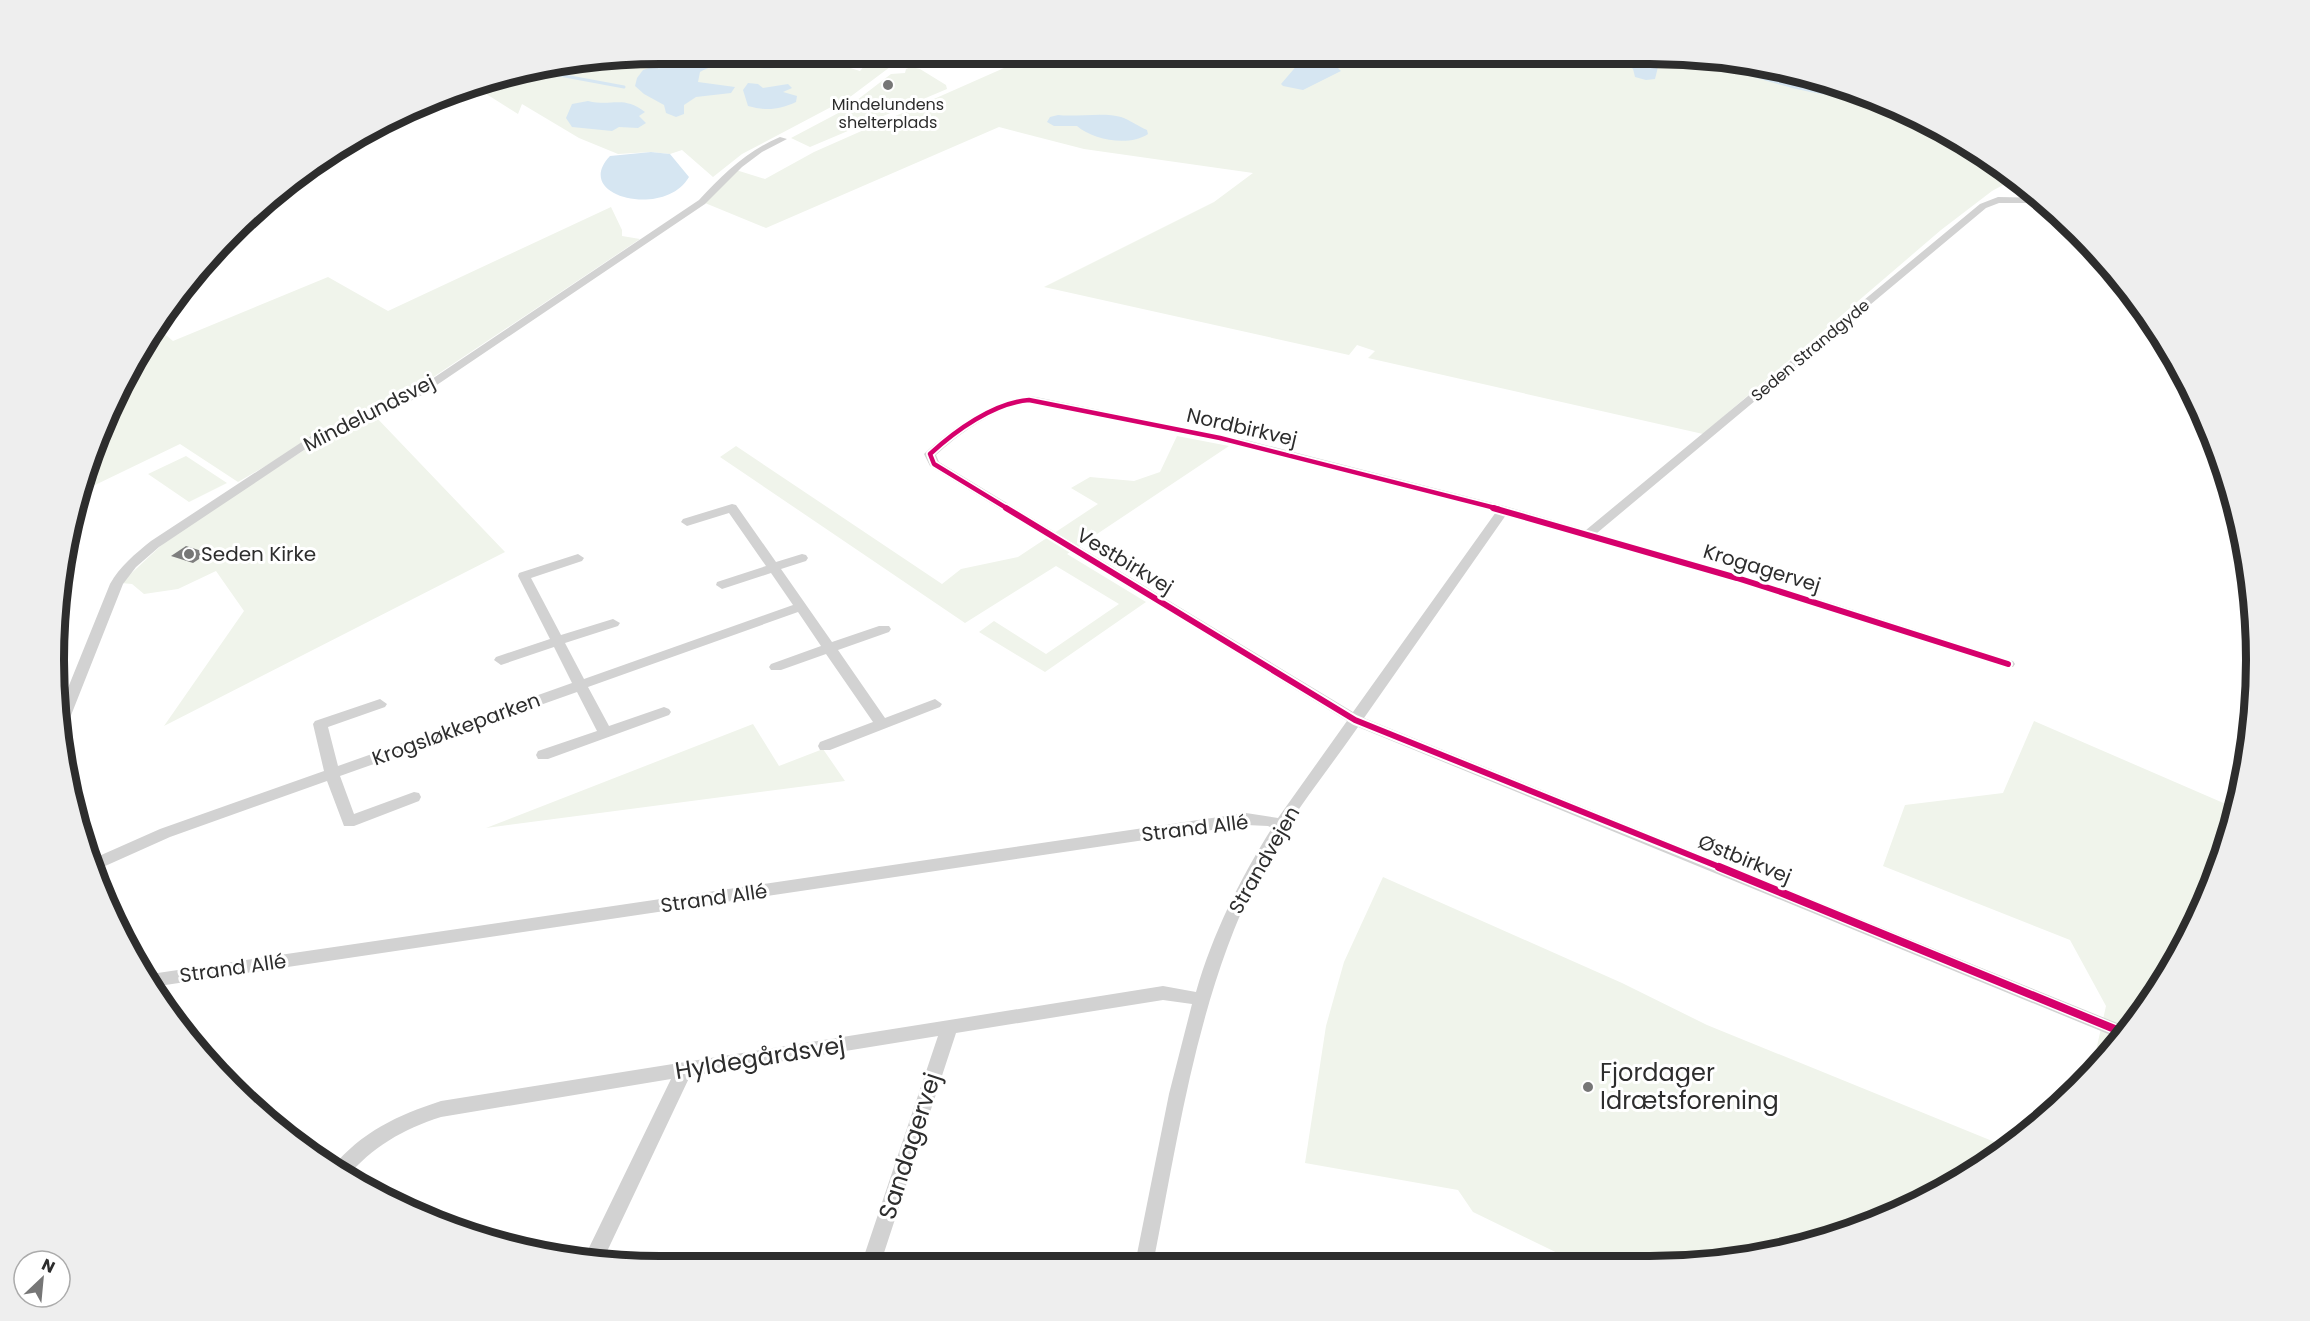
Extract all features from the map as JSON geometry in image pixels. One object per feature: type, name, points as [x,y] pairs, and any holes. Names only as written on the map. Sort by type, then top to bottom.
[{"type":"street","name":"Mindelundsvej","points":[[67,709],[110,605],[114,584],[119,576],[155,544],[318,436],[395,405],[418,393],[702,202],[732,168],[773,142],[783,139]]},
{"type":"street","name":"Seden Strandgyde","points":[[1588,534],[1983,207],[1998,200],[2028,201]]},
{"type":"street","name":"Nordbirkvej","points":[[975,422],[1008,405],[1024,400],[1044,401],[1278,451],[1504,510]]},
{"type":"street","name":"Vestbirkvej","points":[[975,422],[942,441],[936,447],[930,454],[934,464],[1355,720]]},
{"type":"street","points":[[687,522],[732,508],[882,724]]},
{"type":"street","name":"Krogagervej","points":[[1504,510],[1842,609],[2008,664]]},
{"type":"street","name":"Strandvejen","points":[[1146,1256],[1200,999],[1228,922],[1248,880],[1281,825],[1504,510]]},
{"type":"street","points":[[578,558],[524,576],[605,734]]},
{"type":"street","points":[[722,585],[802,558]]},
{"type":"street","name":"Krogsløkkeparken","points":[[100,862],[165,833],[800,608]]},
{"type":"street","points":[[501,660],[612,623]]},
{"type":"street","points":[[776,667],[884,629]]},
{"type":"street","points":[[380,704],[320,724],[332,773],[349,822],[414,797]]},
{"type":"street","points":[[825,746],[935,704]]},
{"type":"street","points":[[543,755],[663,712]]},
{"type":"street","name":"Østbirkvej","points":[[1355,720],[2117,1030]]},
{"type":"street","name":"Strand Allé","points":[[157,979],[1246,819],[1269,821],[1281,825]]},
{"type":"street","name":"Hyldegårdsvej","points":[[346,1166],[369,1143],[405,1120],[441,1109],[1163,993],[1200,999]]},
{"type":"street","name":"Sandagervej","points":[[873,1256],[950,1028]]},
{"type":"street","points":[[597,1252],[684,1070]]},
{"type":"shaded area","points":[[837,64],[860,71],[866,64],[894,64],[850,97],[742,154],[713,177],[682,150],[670,154],[651,152],[618,154],[579,138],[522,104],[518,114],[483,92],[544,76],[622,66]]},
{"type":"shaded area","points":[[958,64],[1650,64],[1727,70],[1804,85],[1878,110],[1948,144],[2006,183],[1992,191],[1941,230],[1703,434],[1368,358],[1375,351],[1357,345],[1349,355],[1044,287],[1214,202],[1253,173],[1084,149],[999,127],[766,228],[705,203],[736,170],[765,179],[814,152],[1004,68],[998,65],[968,67]]},
{"type":"shaded area","points":[[911,67],[920,69],[946,85],[947,89],[810,147],[791,138],[844,110],[891,74],[905,73],[906,69]]},
{"type":"shaded area","points":[[611,207],[622,230],[622,236],[640,239],[399,400],[351,416],[238,482],[180,444],[95,485],[91,484],[110,432],[126,397],[163,332],[173,341],[328,277],[388,311]]},
{"type":"shaded area","points":[[375,416],[505,552],[164,726],[244,611],[216,571],[178,589],[144,594],[132,584],[121,583],[167,540],[213,509],[326,436]]},
{"type":"shaded area","points":[[1177,436],[1229,446],[1067,554],[1146,602],[1045,672],[979,632],[994,621],[1046,654],[1119,604],[1056,566],[965,623],[720,457],[736,446],[942,584],[961,569],[1018,557],[1098,504],[1071,488],[1090,477],[1134,481],[1160,472]]},
{"type":"shaded area","points":[[186,456],[227,483],[189,502],[148,474]]},
{"type":"shaded area","points":[[2034,721],[2227,805],[2214,852],[2184,924],[2145,992],[2095,1057],[2106,1006],[2070,940],[1883,866],[1905,805],[2003,793]]},
{"type":"shaded area","points":[[753,724],[779,766],[823,749],[845,781],[486,828]]},
{"type":"shaded area","name":"Fjordager Idrætsforening","points":[[1383,877],[1622,983],[1707,1025],[1998,1143],[1948,1177],[1913,1195],[1841,1225],[1804,1236],[1766,1245],[1688,1255],[1564,1256],[1473,1212],[1458,1190],[1305,1163],[1326,1026],[1344,962]]},
{"type":"water","points":[[661,64],[686,67],[694,64],[787,64],[772,68],[723,65],[700,72],[698,82],[735,87],[731,93],[696,97],[684,105],[684,114],[676,117],[666,113],[664,105],[635,86],[643,70]]},
{"type":"water","points":[[1298,64],[1320,64],[1338,68],[1341,71],[1303,90],[1281,84]]},
{"type":"water","points":[[1621,64],[1668,65],[1658,67],[1655,79],[1646,80],[1635,77],[1633,69]]},
{"type":"water","points":[[1721,69],[1766,76],[1845,98],[1792,88]]},
{"type":"water","points":[[748,83],[758,84],[763,88],[788,84],[792,88],[783,92],[797,96],[796,102],[772,109],[748,106],[743,90]]},
{"type":"water","points":[[588,101],[630,104],[645,112],[639,116],[646,123],[638,128],[619,127],[612,131],[572,127],[566,118],[572,104]]},
{"type":"water","points":[[1099,115],[1124,118],[1147,130],[1148,134],[1140,138],[1121,141],[1101,138],[1077,126],[1054,126],[1047,122],[1050,117]]},
{"type":"water","points":[[651,152],[670,154],[689,177],[677,190],[661,197],[643,200],[626,198],[612,192],[603,182],[601,170],[610,156]]},
{"type":"building","points":[[186,546],[208,553],[193,563],[171,556]]},
{"type":"waterway","points":[[555,74],[624,87]]},
{"type":"cycle path","points":[[2008,664],[1737,578],[1463,499],[1220,438],[1043,401],[1014,402],[988,413],[930,454],[934,464],[1355,720],[2117,1030]]},
{"type":"place","name":"Mindelundens shelterplads","points":[[888,85]]},
{"type":"place","name":"Seden Kirke","points":[[189,554]]},
{"type":"place","name":"Fjordager Idrætsforening","points":[[1588,1087]]}]
